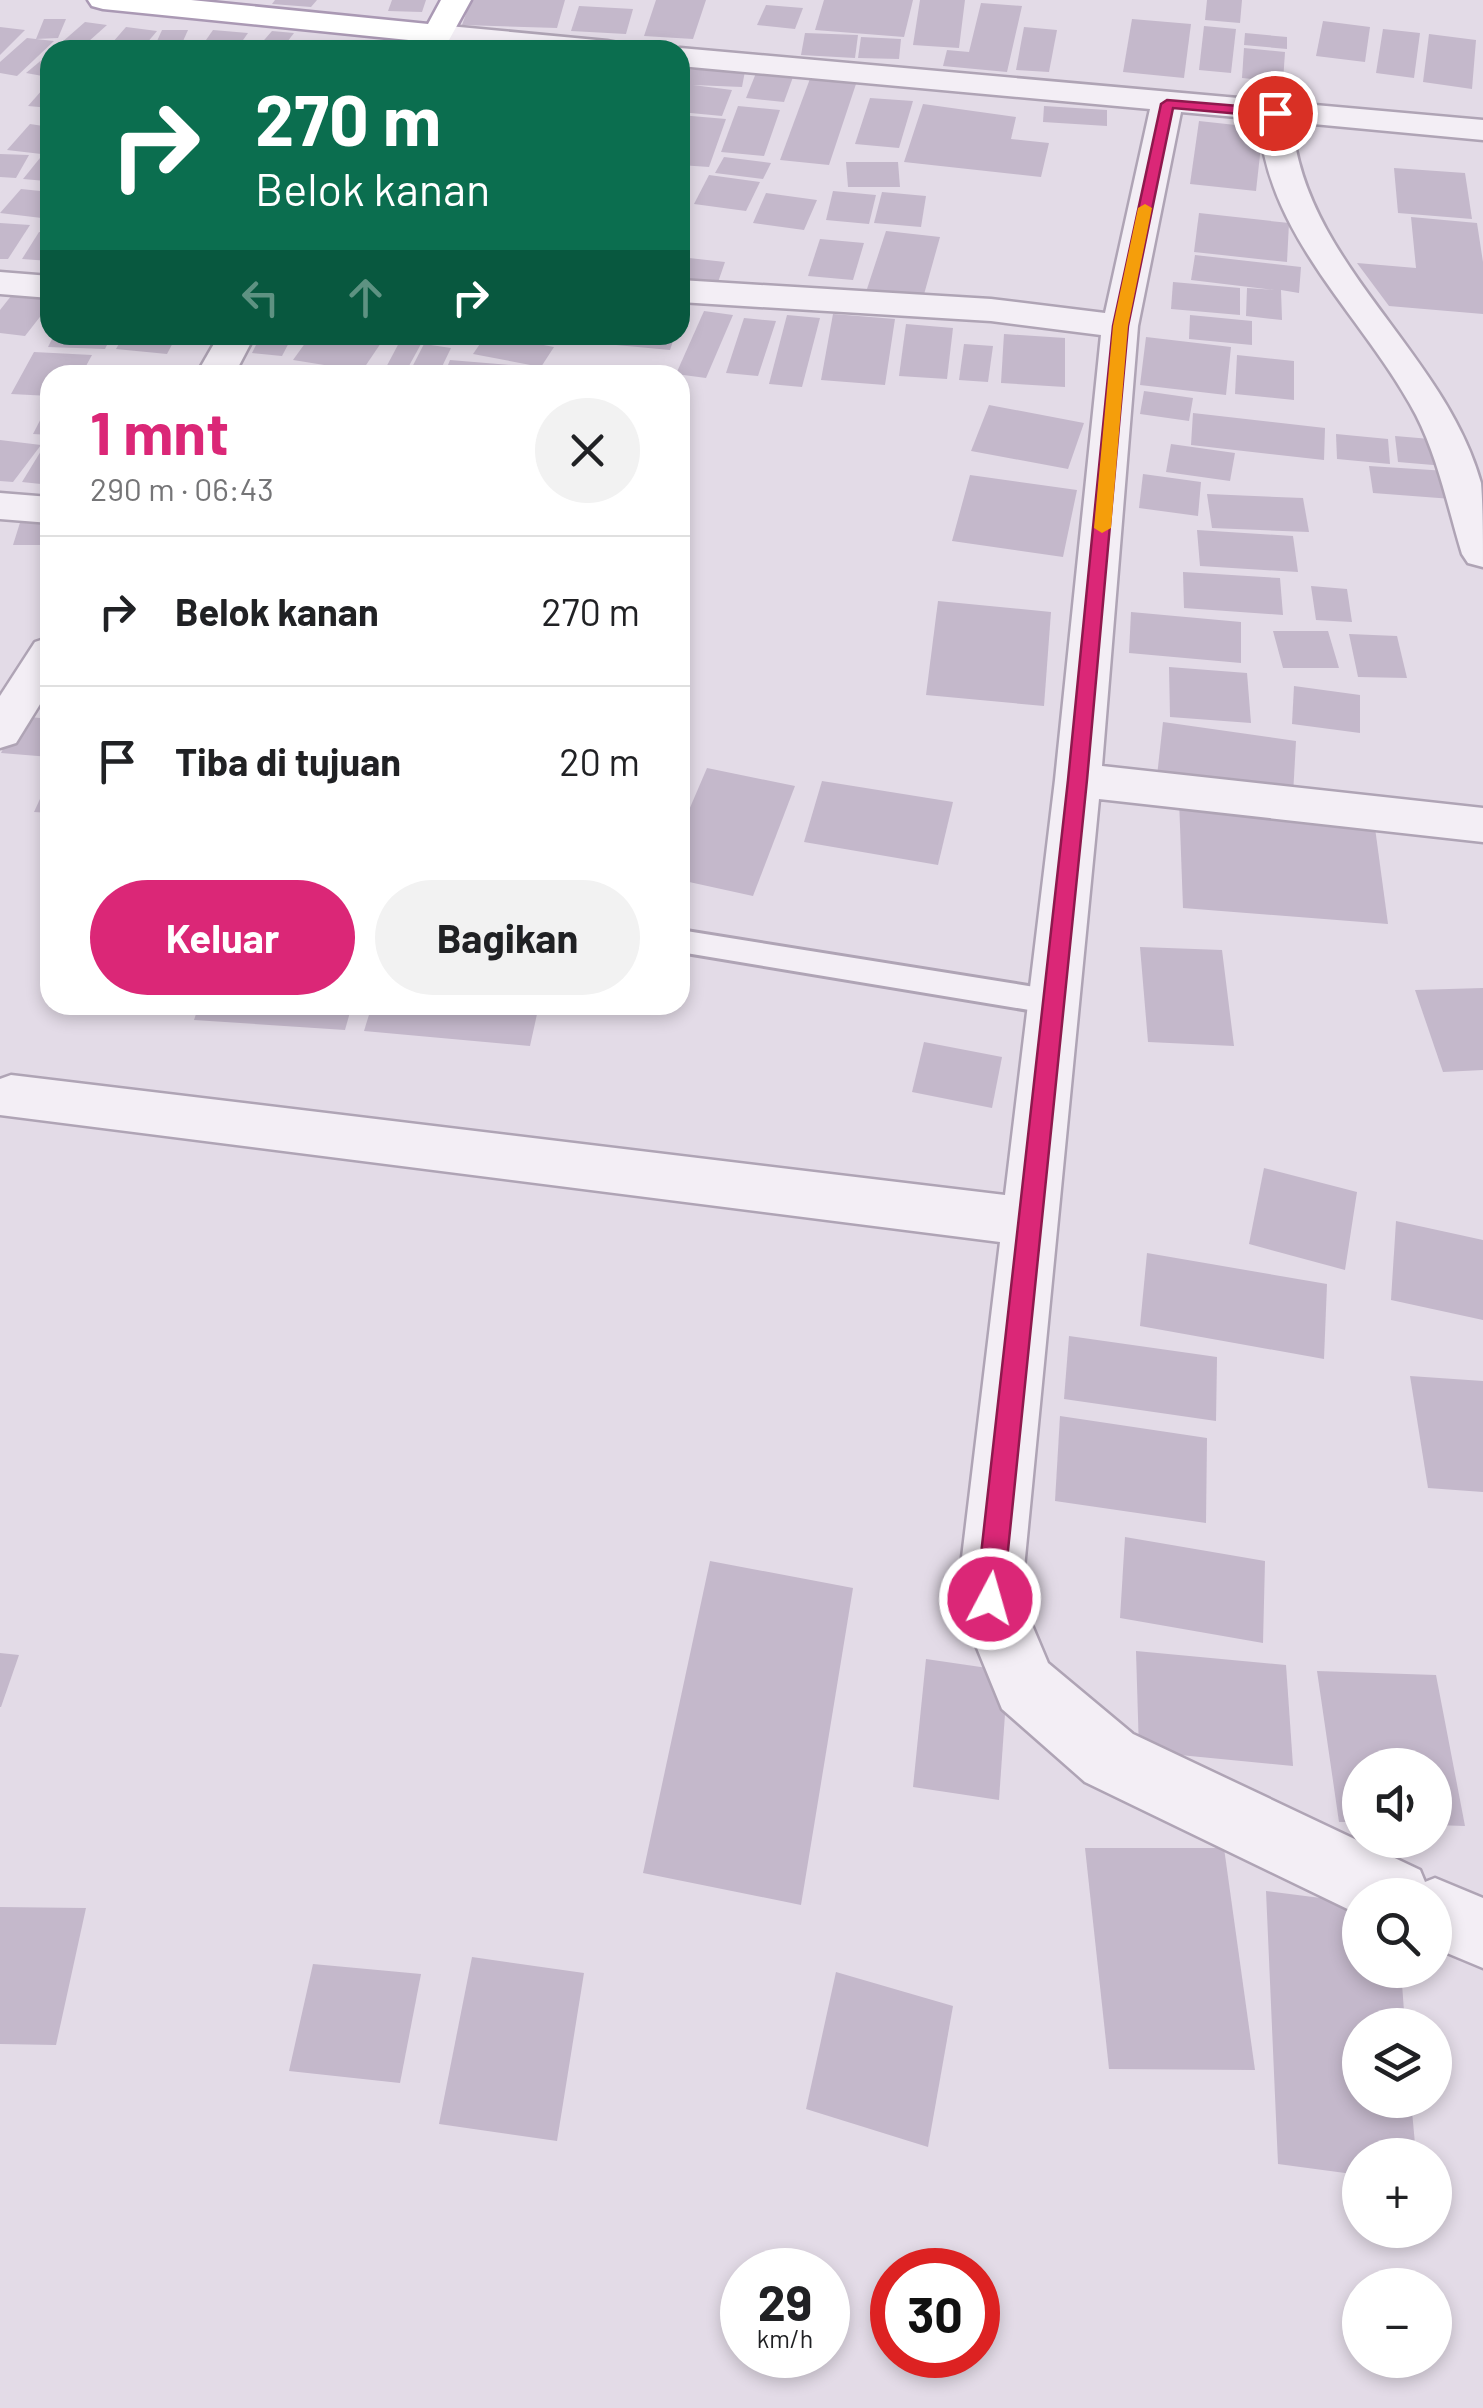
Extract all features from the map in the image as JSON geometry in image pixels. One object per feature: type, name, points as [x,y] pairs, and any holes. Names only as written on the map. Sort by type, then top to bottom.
[{"type":"main road","points":[[103,0],[416,40]]},
{"type":"main road","points":[[433,40],[456,0]]},
{"type":"street","points":[[690,58],[1483,130]]},
{"type":"street","points":[[1167,104],[1120,326],[1078,780],[990,1599],[1025,1686],[1109,1758],[1360,1878]]},
{"type":"street","points":[[1275,113],[1273,141],[1300,213],[1436,416],[1483,554]]},
{"type":"street","points":[[0,284],[40,286]]},
{"type":"street","points":[[690,292],[991,310],[1120,326]]},
{"type":"street","points":[[0,506],[40,509]]},
{"type":"street","points":[[0,732],[40,668]]},
{"type":"street","points":[[1078,780],[1483,825]]},
{"type":"street","points":[[11,1097],[1030,1222]]},
{"type":"street","points":[[1452,1920],[1483,1933]]},
{"type":"lane","points":[[690,943],[1054,1002]]},
{"type":"building","points":[[275,0],[317,0],[311,7],[272,4]]},
{"type":"building","points":[[392,0],[426,0],[422,12],[388,11]]},
{"type":"building","points":[[471,0],[565,0],[557,28],[462,25]]},
{"type":"building","points":[[656,0],[706,0],[693,39],[644,36]]},
{"type":"building","points":[[824,0],[913,0],[904,37],[815,30]]},
{"type":"building","points":[[920,0],[965,0],[959,48],[913,45]]},
{"type":"building","points":[[1207,0],[1242,0],[1240,23],[1205,20]]},
{"type":"building","points":[[981,3],[1022,6],[1007,72],[943,66],[947,50],[969,52]]},
{"type":"building","points":[[766,5],[803,8],[795,29],[757,25]]},
{"type":"building","points":[[579,6],[633,9],[626,34],[571,31]]},
{"type":"building","points":[[44,19],[66,19],[58,38],[36,39]]},
{"type":"building","points":[[1132,19],[1191,24],[1184,78],[1123,72]]},
{"type":"building","points":[[1323,21],[1370,27],[1365,62],[1316,56]]},
{"type":"building","points":[[85,22],[107,25],[90,40],[64,40]]},
{"type":"building","points":[[1204,26],[1236,29],[1231,73],[1199,70]]},
{"type":"building","points":[[0,27],[25,30],[0,55]]},
{"type":"building","points":[[126,27],[157,31],[149,40],[115,40]]},
{"type":"building","points":[[1024,27],[1057,30],[1049,72],[1016,70]]},
{"type":"building","points":[[1383,29],[1420,33],[1414,78],[1376,73]]},
{"type":"building","points":[[162,30],[188,30],[184,40],[158,40]]},
{"type":"building","points":[[213,30],[248,33],[243,40],[206,40]]},
{"type":"building","points":[[272,31],[294,33],[289,40],[264,40]]},
{"type":"building","points":[[805,33],[858,35],[855,58],[801,55]]},
{"type":"building","points":[[1245,33],[1287,37],[1287,49],[1244,45]]},
{"type":"building","points":[[1429,34],[1476,40],[1472,89],[1423,82]]},
{"type":"building","points":[[861,37],[901,39],[899,59],[858,58]]},
{"type":"building","points":[[27,38],[45,40],[40,40],[40,54],[17,76],[0,73],[0,62]]},
{"type":"building","points":[[1244,48],[1285,52],[1283,82],[1242,78]]},
{"type":"building","points":[[40,61],[40,76],[26,73]]},
{"type":"building","points":[[690,69],[745,71],[742,87],[693,85],[732,90],[722,116],[690,113]]},
{"type":"building","points":[[756,73],[793,77],[784,102],[746,98]]},
{"type":"building","points":[[811,76],[857,81],[829,165],[780,160]]},
{"type":"building","points":[[40,92],[40,107],[28,106]]},
{"type":"building","points":[[870,98],[913,101],[899,148],[855,144]]},
{"type":"building","points":[[923,104],[1016,117],[1011,139],[1049,143],[1041,177],[904,162]]},
{"type":"building","points":[[738,106],[780,110],[764,156],[721,152]]},
{"type":"building","points":[[1044,106],[1107,110],[1107,126],[1043,122]]},
{"type":"building","points":[[690,116],[726,119],[709,167],[690,166]]},
{"type":"building","points":[[1199,121],[1263,128],[1256,191],[1190,184]]},
{"type":"building","points":[[30,124],[40,126],[40,154],[7,150]]},
{"type":"building","points":[[0,154],[29,155],[16,178],[0,177]]},
{"type":"building","points":[[724,157],[771,163],[763,179],[715,173]]},
{"type":"building","points":[[40,158],[40,180],[23,179]]},
{"type":"building","points":[[846,162],[898,162],[900,187],[848,187]]},
{"type":"building","points":[[1394,168],[1465,173],[1472,219],[1398,213]]},
{"type":"building","points":[[709,175],[760,182],[746,211],[694,204]]},
{"type":"building","points":[[21,189],[40,191],[40,218],[0,213]]},
{"type":"building","points":[[833,191],[876,195],[869,224],[826,220]]},
{"type":"building","points":[[882,192],[926,196],[921,227],[874,223]]},
{"type":"building","points":[[766,193],[817,200],[804,230],[753,223]]},
{"type":"building","points":[[1199,213],[1289,223],[1287,262],[1194,252]]},
{"type":"building","points":[[1411,217],[1477,223],[1483,262],[1483,314],[1389,306],[1357,263],[1416,268]]},
{"type":"building","points":[[0,223],[30,225],[8,259],[0,259]]},
{"type":"building","points":[[886,231],[940,237],[923,298],[866,292]]},
{"type":"building","points":[[39,232],[40,232],[40,260],[22,259]]},
{"type":"building","points":[[820,239],[864,243],[853,280],[808,276]]},
{"type":"building","points":[[1195,255],[1301,267],[1299,293],[1281,290],[1282,320],[1246,316],[1247,288],[1275,290],[1191,280]]},
{"type":"building","points":[[690,258],[725,262],[716,288],[690,285]]},
{"type":"building","points":[[1173,282],[1240,288],[1240,315],[1171,309]]},
{"type":"building","points":[[15,291],[40,293],[40,317],[25,336],[0,333],[0,310]]},
{"type":"building","points":[[704,311],[733,315],[706,378],[690,376],[690,365],[680,365]]},
{"type":"building","points":[[833,314],[895,319],[885,385],[821,380]]},
{"type":"building","points":[[787,315],[820,318],[802,387],[769,384]]},
{"type":"building","points":[[1190,315],[1252,321],[1252,345],[1189,339]]},
{"type":"building","points":[[744,318],[776,321],[758,376],[726,373]]},
{"type":"building","points":[[906,324],[953,328],[947,379],[899,376]]},
{"type":"building","points":[[1004,334],[1065,338],[1065,387],[1001,383]]},
{"type":"building","points":[[1146,337],[1231,347],[1226,395],[1140,385]]},
{"type":"building","points":[[964,344],[993,346],[988,382],[959,380]]},
{"type":"building","points":[[49,345],[107,345],[105,349]]},
{"type":"building","points":[[118,345],[172,345],[167,354],[116,349]]},
{"type":"building","points":[[256,345],[288,345],[282,356],[252,353]]},
{"type":"building","points":[[304,345],[380,345],[366,365],[293,360]]},
{"type":"building","points":[[398,345],[420,345],[409,365],[387,365]]},
{"type":"building","points":[[423,345],[451,348],[443,365],[413,365]]},
{"type":"building","points":[[479,345],[554,347],[542,365],[473,354]]},
{"type":"building","points":[[616,345],[672,345],[670,350]]},
{"type":"building","points":[[34,352],[92,355],[86,365],[40,365],[40,395],[11,394]]},
{"type":"building","points":[[1237,355],[1294,361],[1294,400],[1235,394]]},
{"type":"building","points":[[450,360],[511,365],[448,365]]},
{"type":"building","points":[[1144,391],[1193,398],[1189,421],[1140,414]]},
{"type":"building","points":[[989,405],[1084,423],[1068,469],[971,451]]},
{"type":"building","points":[[1193,413],[1325,428],[1324,460],[1191,445]]},
{"type":"building","points":[[1336,434],[1388,439],[1390,464],[1337,459]]},
{"type":"building","points":[[1395,436],[1442,440],[1445,466],[1398,462]]},
{"type":"building","points":[[0,440],[40,445],[13,482],[0,481]]},
{"type":"building","points":[[1171,444],[1235,453],[1230,481],[1166,472]]},
{"type":"building","points":[[40,453],[40,484],[22,482]]},
{"type":"building","points":[[1369,466],[1447,471],[1452,499],[1373,493]]},
{"type":"building","points":[[1143,474],[1201,482],[1198,516],[1139,508]]},
{"type":"building","points":[[970,475],[1077,490],[1063,557],[952,541]]},
{"type":"building","points":[[1207,494],[1303,498],[1309,532],[1212,528]]},
{"type":"building","points":[[23,513],[40,513],[40,545],[13,545]]},
{"type":"building","points":[[1197,530],[1293,536],[1298,572],[1200,566]]},
{"type":"building","points":[[1183,572],[1280,578],[1283,615],[1184,608]]},
{"type":"building","points":[[1311,586],[1347,589],[1352,622],[1316,620]]},
{"type":"building","points":[[938,601],[1051,612],[1044,706],[926,695]]},
{"type":"building","points":[[1131,612],[1241,622],[1241,663],[1129,653]]},
{"type":"building","points":[[1273,631],[1328,631],[1339,668],[1283,668]]},
{"type":"building","points":[[1349,634],[1397,636],[1407,678],[1358,677]]},
{"type":"building","points":[[1169,667],[1247,673],[1251,723],[1170,717]]},
{"type":"building","points":[[1294,686],[1360,695],[1360,733],[1292,724]]},
{"type":"building","points":[[19,716],[40,718],[40,756],[1,753]]},
{"type":"building","points":[[1163,722],[1296,741],[1293,795],[1157,776]]},
{"type":"building","points":[[707,768],[795,786],[753,896],[690,882],[690,808]]},
{"type":"building","points":[[822,781],[953,802],[938,865],[804,842]]},
{"type":"building","points":[[1179,799],[1373,813],[1388,924],[1183,908]]},
{"type":"building","points":[[1140,947],[1222,950],[1234,1046],[1148,1042]]},
{"type":"building","points":[[1483,988],[1483,1070],[1443,1072],[1415,990]]},
{"type":"building","points":[[196,1015],[349,1015],[345,1030],[194,1020]]},
{"type":"building","points":[[369,1015],[537,1015],[530,1046],[364,1031]]},
{"type":"building","points":[[924,1042],[1002,1057],[992,1108],[912,1092]]},
{"type":"building","points":[[1264,1168],[1357,1192],[1345,1270],[1249,1244]]},
{"type":"building","points":[[1396,1221],[1483,1240],[1483,1320],[1391,1300]]},
{"type":"building","points":[[1147,1253],[1327,1284],[1324,1359],[1140,1326]]},
{"type":"building","points":[[1069,1336],[1217,1357],[1216,1421],[1064,1399]]},
{"type":"building","points":[[1410,1376],[1483,1381],[1483,1492],[1428,1488]]},
{"type":"building","points":[[1060,1416],[1207,1438],[1206,1523],[1055,1501]]},
{"type":"building","points":[[1125,1537],[1265,1561],[1263,1643],[1120,1618]]},
{"type":"building","points":[[710,1561],[853,1588],[801,1905],[643,1873]]},
{"type":"building","points":[[1136,1651],[1286,1665],[1293,1766],[1139,1751]]},
{"type":"building","points":[[0,1653],[19,1655],[1,1707],[0,1707]]},
{"type":"building","points":[[926,1659],[1008,1671],[999,1800],[913,1787]]},
{"type":"building","points":[[1317,1671],[1436,1675],[1450,1748],[1342,1748],[1339,1822]]},
{"type":"building","points":[[1452,1758],[1465,1826],[1452,1826]]},
{"type":"building","points":[[1085,1848],[1224,1848],[1255,2070],[1109,2069]]},
{"type":"building","points":[[1266,1891],[1342,1901],[1342,1988],[1402,1988],[1404,2008],[1342,2008],[1342,2118],[1413,2118],[1414,2138],[1342,2138],[1342,2173],[1278,2164]]},
{"type":"building","points":[[0,1907],[86,1908],[56,2045],[0,2044]]},
{"type":"building","points":[[472,1957],[584,1973],[557,2141],[439,2124]]},
{"type":"building","points":[[313,1964],[421,1974],[400,2083],[289,2071]]},
{"type":"building","points":[[836,1972],[953,2006],[928,2147],[806,2109]]},
{"type":"slow traffic","points":[[1102,528],[1120,326],[1145,208]]},
{"type":"route","points":[[990,1599],[1078,780],[1120,326],[1167,104],[1275,113]]}]
